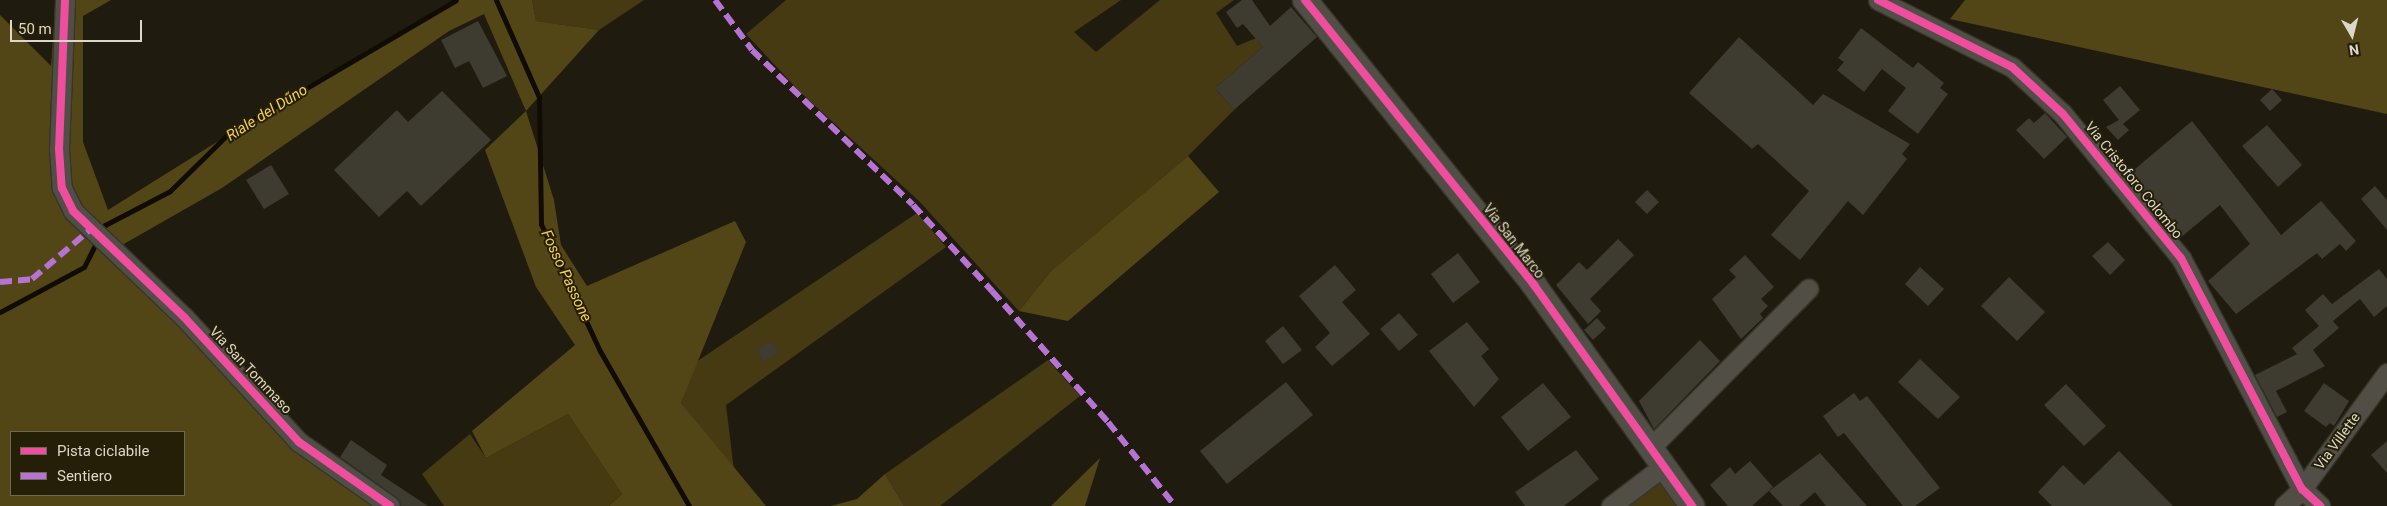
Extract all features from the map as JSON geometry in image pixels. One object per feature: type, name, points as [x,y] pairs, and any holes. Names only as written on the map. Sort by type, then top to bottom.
[{"type":"street","name":"Via San Tommaso","points":[[65,0],[58,100],[62,188],[73,211],[100,235],[238,372],[300,442],[390,506]]},
{"type":"street","name":"Via San Marco","points":[[1305,0],[1534,285],[1655,458],[1692,506]]},
{"type":"street","name":"Via Cristoforo Colombo","points":[[1878,0],[2012,67],[2063,114],[2181,258],[2302,489],[2320,506]]},
{"type":"street","points":[[1611,506],[1808,289]]},
{"type":"street","name":"Via Villette","points":[[2284,506],[2302,489],[2387,374]]},
{"type":"shaded area","points":[[56,0],[111,0],[83,16],[83,142],[108,210],[305,87],[456,0],[532,0],[536,21],[599,30],[526,111],[484,14],[449,31],[222,188],[108,253],[301,452],[386,506],[0,506],[0,15],[51,66]]},
{"type":"shaded area","points":[[532,0],[644,0],[599,30],[536,21]]},
{"type":"shaded area","points":[[786,0],[1121,0],[1074,32],[1096,52],[1160,0],[1234,0],[1216,13],[1237,46],[1256,38],[1263,47],[1215,88],[1234,110],[1188,156],[1051,271],[1019,311],[919,201],[799,91],[746,34]]},
{"type":"shaded area","points":[[1965,0],[2387,0],[2387,114],[1950,19]]},
{"type":"shaded area","points":[[526,111],[554,200],[561,245],[587,286],[735,221],[746,242],[681,403],[766,506],[609,506],[622,494],[568,414],[486,458],[472,431],[575,345],[536,287],[485,150]]},
{"type":"shaded area","points":[[1188,156],[1219,192],[1068,321],[1019,311],[1051,271]]},
{"type":"shaded area","points":[[917,213],[946,247],[726,405],[734,470],[681,403],[696,362]]},
{"type":"shaded area","points":[[1048,360],[1080,396],[940,506],[904,506],[885,474]]},
{"type":"shaded area","points":[[568,414],[622,494],[609,506],[444,506],[422,474],[470,434],[486,458]]},
{"type":"shaded area","points":[[1100,458],[1085,506],[1051,506]]},
{"type":"shaded area","points":[[885,474],[904,506],[831,506],[857,499]]},
{"type":"shaded area","points":[[1656,476],[1680,506],[1617,506]]},
{"type":"building","points":[[1242,0],[1252,0],[1270,26],[1291,7],[1317,37],[1234,110],[1215,88],[1263,47],[1243,24],[1237,28],[1226,12]]},
{"type":"building","points":[[478,21],[507,76],[483,88],[469,61],[455,68],[441,40]]},
{"type":"building","points":[[1861,28],[1913,68],[1918,62],[1944,83],[1940,88],[1948,94],[1918,134],[1888,111],[1906,88],[1882,69],[1864,92],[1837,70],[1844,62],[1838,58]]},
{"type":"building","points":[[1739,37],[1813,105],[1823,94],[1910,144],[1902,154],[1907,159],[1863,215],[1848,201],[1800,260],[1771,235],[1809,191],[1758,144],[1752,149],[1689,93]]},
{"type":"building","points":[[2120,86],[2140,110],[2123,124],[2129,130],[2118,140],[2106,127],[2119,120],[2103,100]]},
{"type":"building","points":[[2272,89],[2282,100],[2270,111],[2260,100]]},
{"type":"building","points":[[442,91],[491,140],[421,206],[407,191],[379,217],[334,170],[397,110],[408,122]]},
{"type":"building","points":[[2045,113],[2067,137],[2044,159],[2016,130],[2029,118],[2034,123]]},
{"type":"building","points":[[2192,121],[2281,235],[2321,201],[2356,241],[2346,251],[2340,244],[2322,259],[2317,253],[2236,314],[2208,281],[2250,244],[2220,205],[2180,238],[2128,175]]},
{"type":"building","points":[[2267,125],[2302,165],[2278,187],[2242,146]]},
{"type":"building","points":[[271,165],[289,194],[264,209],[246,180]]},
{"type":"building","points":[[2375,186],[2387,200],[2387,230],[2361,199]]},
{"type":"building","points":[[1647,190],[1659,202],[1647,214],[1635,202]]},
{"type":"building","points":[[1618,239],[1634,255],[1590,299],[1601,311],[1588,324],[1556,285],[1579,262],[1587,270]]},
{"type":"building","points":[[2108,242],[2125,260],[2110,275],[2092,256]]},
{"type":"building","points":[[1458,253],[1480,282],[1453,303],[1431,274]]},
{"type":"building","points":[[1745,255],[1774,287],[1761,299],[1768,306],[1760,314],[1763,318],[1741,339],[1712,299],[1736,277],[1729,270]]},
{"type":"building","points":[[1335,265],[1356,290],[1342,302],[1370,334],[1332,366],[1315,347],[1330,333],[1299,296]]},
{"type":"building","points":[[1920,267],[1944,289],[1928,306],[1905,284]]},
{"type":"building","points":[[2379,269],[2387,279],[2387,306],[2374,317],[2360,299],[2333,321],[2339,328],[2313,350],[2325,366],[2276,391],[2287,412],[2277,417],[2255,375],[2297,354],[2292,348],[2319,326],[2305,310],[2323,294],[2332,304]]},
{"type":"building","points":[[2009,277],[2045,312],[2017,341],[1981,306]]},
{"type":"building","points":[[1399,313],[1418,335],[1399,351],[1380,329]]},
{"type":"building","points":[[1597,318],[1606,328],[1593,340],[1584,330]]},
{"type":"building","points":[[1467,322],[1489,349],[1481,356],[1499,379],[1474,407],[1429,351]]},
{"type":"building","points":[[1283,326],[1302,350],[1283,364],[1265,341]]},
{"type":"building","points":[[1700,340],[1720,361],[1654,429],[1639,401]]},
{"type":"building","points":[[772,341],[779,353],[763,362],[757,350]]},
{"type":"building","points":[[1920,359],[1960,397],[1938,419],[1898,382]]},
{"type":"building","points":[[1286,382],[1313,415],[1227,484],[1200,451]]},
{"type":"building","points":[[1543,383],[1571,417],[1528,451],[1501,417]]},
{"type":"building","points":[[2324,383],[2349,401],[2334,426],[2330,423],[2326,427],[2304,411]]},
{"type":"building","points":[[2066,384],[2106,426],[2084,446],[2044,405]]},
{"type":"building","points":[[1854,393],[1860,401],[1867,396],[1940,488],[1915,506],[1903,506],[1844,433],[1838,437],[1823,416]]},
{"type":"building","points":[[351,440],[387,465],[381,475],[428,506],[401,506],[396,497],[340,457]]},
{"type":"building","points":[[2387,441],[2387,473],[2371,455]]},
{"type":"building","points":[[1576,450],[1599,479],[1564,506],[1525,506],[1515,492]]},
{"type":"building","points":[[2119,451],[2173,506],[2052,506],[2038,492],[2063,465],[2084,485]]},
{"type":"building","points":[[1820,453],[1867,506],[1826,506],[1815,492],[1799,506],[1783,506],[1769,491]]},
{"type":"building","points":[[1750,461],[1773,487],[1752,506],[1728,506],[1710,485],[1730,467],[1735,474]]},
{"type":"waterway","name":"Riale del Dűno","points":[[0,312],[84,267],[105,225],[170,191],[228,134],[456,0]]},
{"type":"waterway","name":"Fosso Passone","points":[[496,0],[539,97],[541,224],[600,351],[689,506]]},
{"type":"marked path","points":[[715,0],[752,50],[913,205],[992,291],[1108,422],[1175,506]]},
{"type":"marked path","points":[[0,282],[32,279],[91,229]]},
{"type":"cycle path","points":[[65,0],[59,149],[62,188],[73,211],[184,317],[299,442],[390,506]]},
{"type":"cycle path","points":[[1305,0],[1534,285],[1692,506]]},
{"type":"cycle path","points":[[1878,0],[2012,67],[2063,114],[2181,258],[2302,489],[2320,506]]}]
